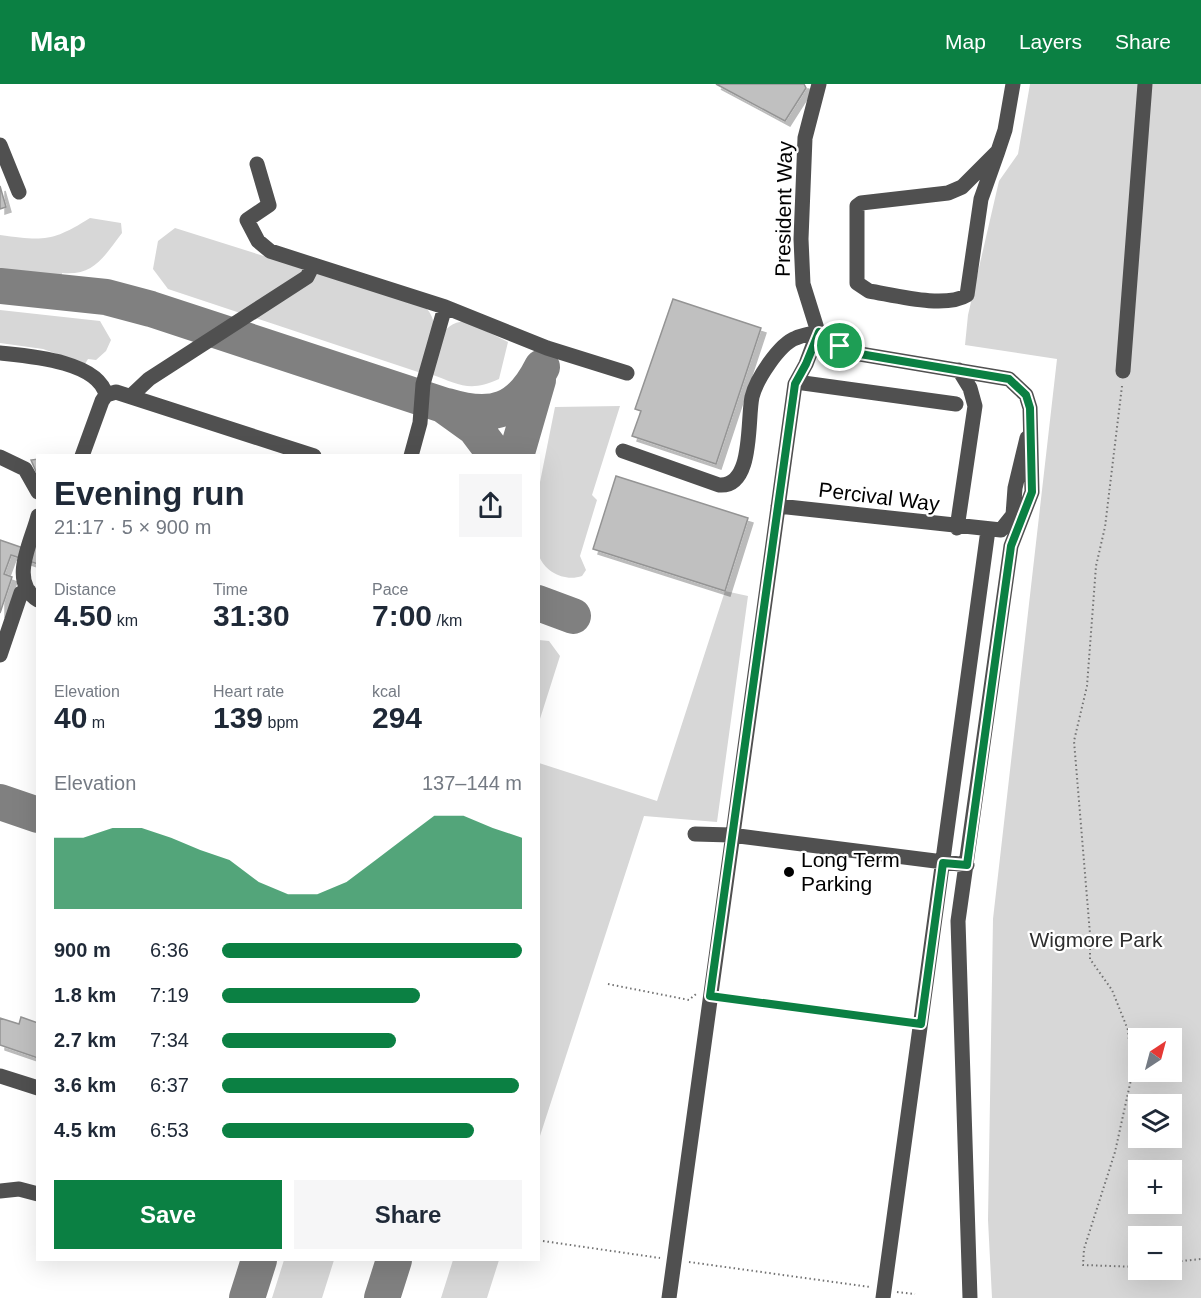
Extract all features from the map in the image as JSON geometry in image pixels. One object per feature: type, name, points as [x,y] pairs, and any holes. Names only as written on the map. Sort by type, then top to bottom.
[{"type":"street","name":"President Way","points":[[819,84],[805,138],[801,239],[803,284],[819,332]]},
{"type":"street","points":[[998,151],[962,187],[948,193],[861,202],[857,206],[856,283],[868,291],[941,301],[954,302],[967,295],[981,199],[998,151],[1005,130],[1012,84]]},
{"type":"street","points":[[1123,371],[1145,84]]},
{"type":"street","points":[[0,145],[19,192]]},
{"type":"street","points":[[258,164],[269,205],[247,220],[258,241],[270,251],[445,307],[538,345],[627,374]]},
{"type":"street","points":[[132,395],[149,379],[308,277],[313,265]]},
{"type":"street","points":[[412,454],[420,423],[423,384],[445,307]]},
{"type":"street","points":[[669,1298],[731,835],[796,382],[819,332]]},
{"type":"street","points":[[623,451],[719,485],[734,482],[744,463],[749,440],[752,397],[759,379],[767,366],[794,338],[819,332],[854,353],[996,375],[1019,386],[1026,395],[1030,408],[1029,426],[1034,474],[1032,492],[1011,546],[958,921],[970,1298]]},
{"type":"street","points":[[0,353],[46,359],[75,368],[100,381],[106,394],[83,454]]},
{"type":"street","name":"Percival Way","points":[[778,506],[957,528],[975,406],[970,388],[959,370]]},
{"type":"street","points":[[796,382],[956,404]]},
{"type":"street","points":[[106,394],[116,392],[132,395],[308,454]]},
{"type":"street","points":[[957,528],[1001,530],[1012,515],[1015,488],[1029,426]]},
{"type":"street","points":[[0,457],[25,469],[36,488]]},
{"type":"street","points":[[34,597],[25,585],[23,563],[36,522]]},
{"type":"street","points":[[884,1294],[988,530]]},
{"type":"street","points":[[0,655],[21,593],[34,597]]},
{"type":"street","points":[[695,834],[731,835],[967,865]]},
{"type":"street","points":[[0,1076],[36,1087]]},
{"type":"street","points":[[0,1191],[19,1189],[36,1193]]},
{"type":"path","points":[[1123,371],[1105,527],[1096,566],[1087,686],[1074,741],[1090,934],[1090,959],[1112,990],[1128,1030],[1132,1074],[1115,1152],[1084,1249],[1083,1265],[1128,1267]]},
{"type":"path","points":[[608,984],[689,1000],[696,993],[921,1024]]},
{"type":"path","points":[[543,1241],[884,1294],[915,1294]]},
{"type":"path","points":[[1182,1261],[1201,1258]]},
{"type":"green space","name":"Wigmore Park","points":[[1030,84],[1201,84],[1201,1298],[992,1298],[988,1220],[993,919],[1057,359],[965,345],[968,315],[999,181],[1018,154]]},
{"type":"green space","points":[[90,218],[121,223],[122,233],[104,257],[91,268],[73,273],[62,273],[62,276],[0,270],[0,235],[47,238],[66,232]]},
{"type":"green space","points":[[175,228],[425,307],[431,314],[434,330],[421,373],[168,289],[153,269],[158,241]]},
{"type":"green space","points":[[0,310],[100,321],[111,340],[106,351],[96,360],[88,359],[85,364],[43,349],[0,343]]},
{"type":"green space","points":[[466,321],[508,342],[499,379],[480,386],[472,386],[457,384],[430,374],[437,347],[444,332],[456,323]]},
{"type":"green space","points":[[620,406],[592,495],[597,500],[580,556],[586,570],[582,576],[576,578],[556,574],[546,567],[540,558],[540,482],[555,407]]},
{"type":"green space","points":[[725,591],[748,596],[717,822],[644,816],[540,1136],[540,763],[657,801]]},
{"type":"green space","points":[[540,640],[549,641],[560,656],[540,719]]},
{"type":"green space","points":[[284,1261],[334,1261],[322,1298],[272,1298]]},
{"type":"green space","points":[[453,1261],[499,1261],[487,1298],[441,1298]]},
{"type":"building","points":[[716,84],[804,84],[806,88],[785,121]]},
{"type":"building","points":[[0,186],[6,207],[0,209]]},
{"type":"building","points":[[673,299],[761,328],[716,464],[632,436],[641,411],[635,409]]},
{"type":"building","points":[[36,459],[36,471],[31,460]]},
{"type":"building","points":[[616,476],[748,518],[725,591],[593,549]]},
{"type":"building","points":[[0,540],[29,550],[31,542],[36,543],[36,563],[11,555],[4,574],[12,577],[0,613]]},
{"type":"building","points":[[21,1017],[36,1022],[36,1057],[0,1045],[0,1018],[19,1024]]},
{"type":"taxiway","points":[[0,286],[106,297],[151,309],[443,405],[475,428],[494,454]]},
{"type":"taxiway","points":[[447,406],[478,412],[504,408],[524,394],[542,367]]},
{"type":"taxiway","points":[[517,454],[538,380]]},
{"type":"taxiway","points":[[540,604],[573,616]]},
{"type":"taxiway","points":[[0,802],[36,814]]},
{"type":"taxiway","points":[[247,1298],[259,1261]]},
{"type":"taxiway","points":[[382,1298],[394,1261]]},
{"type":"place","name":"Long Term Parking","points":[[789,872]]},
{"type":"route","points":[[819,332],[840,346],[854,353],[1009,379],[1026,395],[1030,408],[1029,426],[1034,474],[1032,492],[1011,546],[967,865],[943,863],[921,1024],[710,996],[795,384],[819,332]]}]
